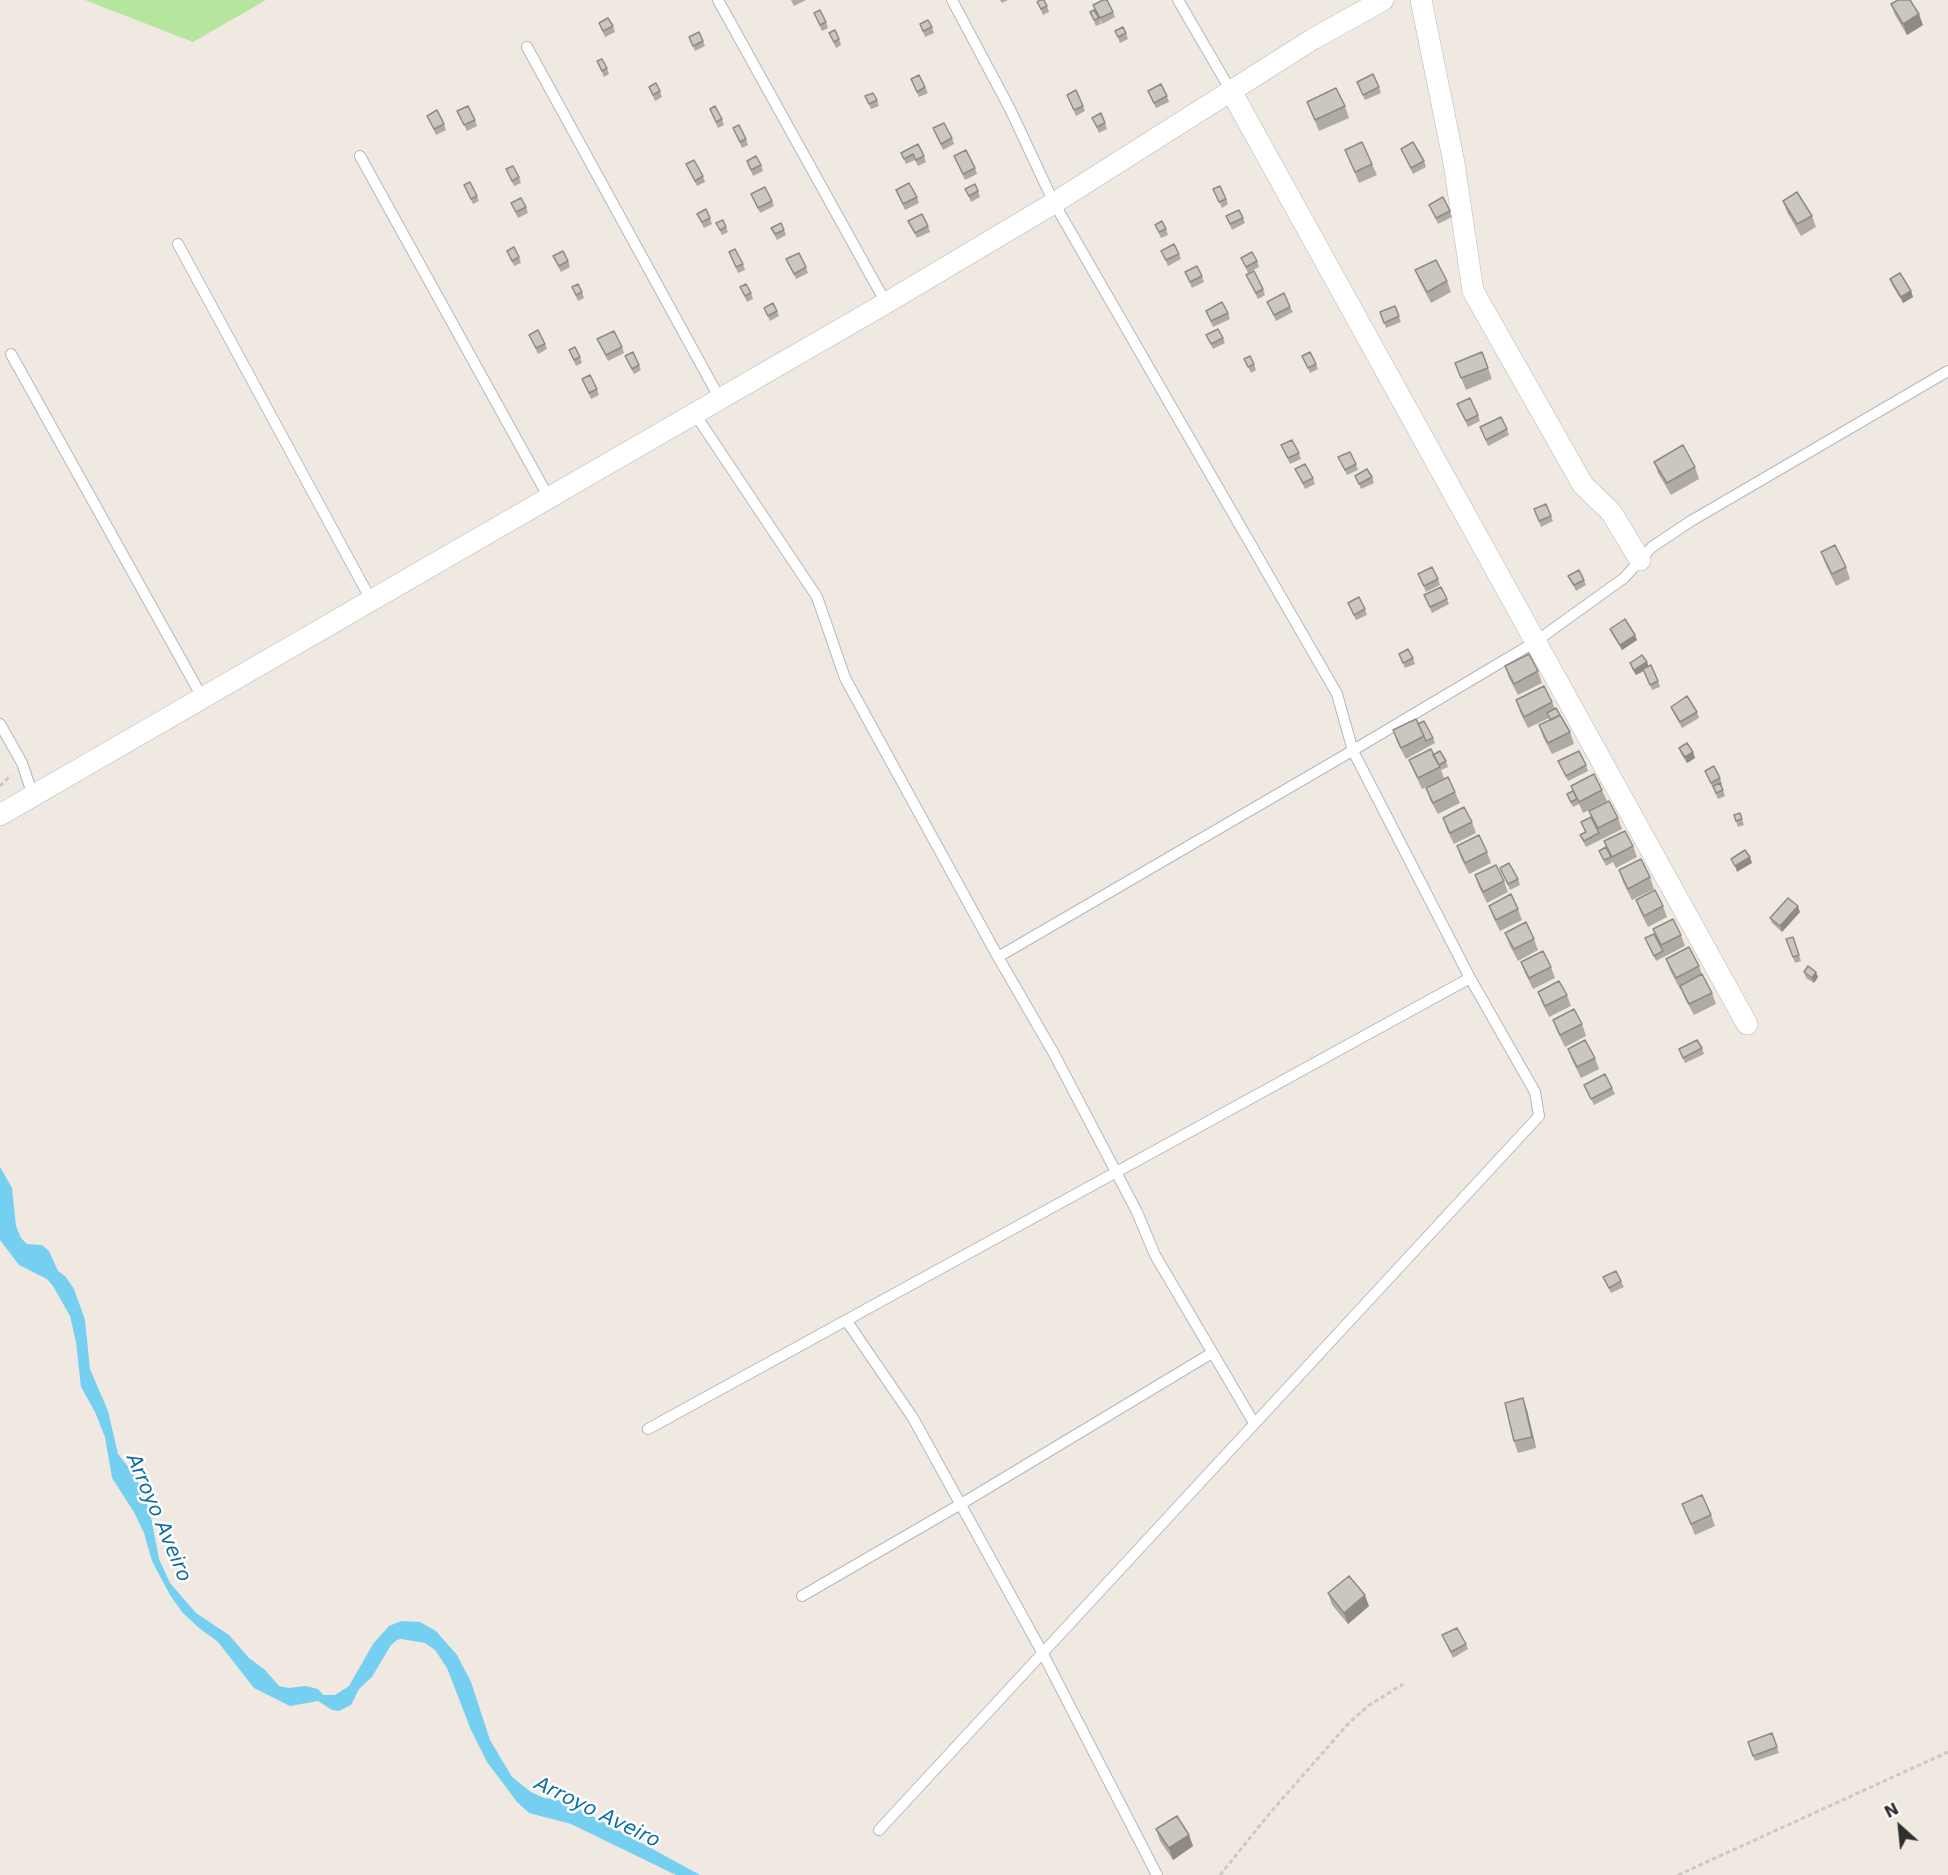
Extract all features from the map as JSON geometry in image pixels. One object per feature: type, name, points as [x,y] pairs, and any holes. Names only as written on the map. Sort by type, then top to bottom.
[{"type":"street","points":[[0,815],[886,303],[1054,203],[1313,39],[1383,0]]},
{"type":"street","points":[[1421,0],[1454,163],[1473,291],[1583,485],[1611,512],[1640,560]]},
{"type":"street","points":[[1231,91],[1747,1024]]},
{"type":"lane","points":[[718,0],[886,303]]},
{"type":"lane","points":[[879,1830],[1539,1116],[1535,1092],[1470,978],[1353,751],[1337,693],[1054,203],[1010,109],[952,0]]},
{"type":"lane","points":[[1178,0],[1231,91]]},
{"type":"lane","points":[[527,47],[720,399]]},
{"type":"lane","points":[[360,156],[549,498]]},
{"type":"lane","points":[[178,244],[370,600]]},
{"type":"lane","points":[[11,354],[202,697]]},
{"type":"lane","points":[[998,957],[1353,751],[1535,642],[1624,578],[1652,547],[1691,521],[1948,371]]},
{"type":"lane","points":[[695,414],[817,597],[845,678],[998,957],[1053,1052],[1137,1212],[1155,1255],[1254,1423]]},
{"type":"lane","points":[[0,724],[22,763],[33,796]]},
{"type":"lane","points":[[648,1429],[1470,978]]},
{"type":"lane","points":[[846,1320],[913,1418],[1042,1652],[1157,1875]]},
{"type":"lane","points":[[802,1596],[1212,1353]]},
{"type":"path","points":[[1220,1875],[1270,1813],[1348,1724],[1368,1706],[1403,1684]]},
{"type":"path","points":[[1678,1875],[1948,1752]]},
{"type":"green space","points":[[85,0],[266,0],[193,42]]},
{"type":"water","points":[[0,1167],[12,1188],[16,1226],[21,1238],[27,1244],[42,1245],[49,1251],[58,1271],[65,1276],[74,1289],[85,1320],[90,1369],[108,1411],[118,1454],[136,1477],[150,1512],[159,1559],[170,1583],[196,1613],[229,1635],[249,1658],[265,1670],[279,1686],[289,1688],[305,1686],[318,1689],[323,1695],[335,1695],[349,1686],[373,1644],[389,1626],[401,1621],[420,1622],[436,1631],[457,1655],[471,1682],[490,1740],[512,1777],[531,1792],[574,1806],[700,1875],[676,1875],[571,1824],[529,1813],[517,1802],[487,1762],[471,1730],[447,1668],[435,1650],[425,1643],[397,1640],[391,1645],[372,1677],[359,1689],[351,1705],[339,1711],[332,1710],[318,1701],[290,1706],[254,1688],[218,1642],[182,1612],[152,1561],[144,1533],[134,1512],[112,1478],[105,1437],[95,1412],[81,1387],[76,1342],[70,1316],[47,1279],[19,1265],[0,1240]]},
{"type":"building","points":[[1044,0],[1047,6],[1041,9],[1037,2]]},
{"type":"building","points":[[1107,0],[1113,12],[1100,18],[1093,5]]},
{"type":"building","points":[[1898,0],[1910,0],[1919,14],[1903,24],[1891,4]]},
{"type":"building","points":[[820,10],[826,22],[820,25],[814,13]]},
{"type":"building","points":[[1094,10],[1099,18],[1094,20],[1090,12]]},
{"type":"building","points":[[608,18],[613,26],[603,31],[599,23]]},
{"type":"building","points":[[928,20],[932,27],[923,31],[920,24]]},
{"type":"building","points":[[1123,27],[1126,33],[1118,37],[1115,31]]},
{"type":"building","points":[[835,30],[839,39],[834,42],[829,33]]},
{"type":"building","points":[[699,32],[703,41],[693,46],[689,37]]},
{"type":"building","points":[[602,59],[607,68],[602,71],[597,61]]},
{"type":"building","points":[[1373,74],[1379,87],[1363,95],[1357,82]]},
{"type":"building","points":[[919,75],[925,87],[917,92],[911,79]]},
{"type":"building","points":[[656,83],[660,91],[653,95],[649,87]]},
{"type":"building","points":[[1161,84],[1167,96],[1154,103],[1148,91]]},
{"type":"building","points":[[1336,88],[1345,106],[1315,120],[1307,102]]},
{"type":"building","points":[[1076,90],[1083,106],[1074,110],[1067,95]]},
{"type":"building","points":[[873,93],[877,100],[869,104],[865,96]]},
{"type":"building","points":[[468,106],[475,120],[464,125],[457,111]]},
{"type":"building","points":[[715,106],[722,119],[716,122],[710,109]]},
{"type":"building","points":[[437,110],[444,124],[434,129],[427,116]]},
{"type":"building","points":[[1101,113],[1105,123],[1097,127],[1092,118]]},
{"type":"building","points":[[944,123],[952,138],[941,144],[933,128]]},
{"type":"building","points":[[739,125],[746,139],[740,142],[733,128]]},
{"type":"building","points":[[1362,142],[1372,164],[1355,172],[1345,150]]},
{"type":"building","points":[[1413,142],[1424,161],[1411,168],[1401,149]]},
{"type":"building","points":[[918,144],[924,156],[916,160],[913,154],[904,159],[901,153]]},
{"type":"building","points":[[966,150],[975,168],[963,174],[954,156]]},
{"type":"building","points":[[756,156],[761,165],[751,170],[747,161]]},
{"type":"building","points":[[694,160],[703,176],[695,181],[686,164]]},
{"type":"building","points":[[513,166],[519,177],[512,181],[506,169]]},
{"type":"building","points":[[470,182],[477,196],[471,199],[464,185]]},
{"type":"building","points":[[909,183],[917,197],[903,204],[896,190]]},
{"type":"building","points":[[975,184],[978,191],[969,196],[965,189]]},
{"type":"building","points":[[1220,186],[1226,199],[1219,202],[1213,189]]},
{"type":"building","points":[[765,187],[772,201],[758,208],[751,194]]},
{"type":"building","points":[[1797,192],[1812,216],[1797,224],[1783,201]]},
{"type":"building","points":[[1443,197],[1450,211],[1436,218],[1429,205]]},
{"type":"building","points":[[521,198],[526,207],[516,212],[511,203]]},
{"type":"building","points":[[706,209],[710,218],[702,222],[697,214]]},
{"type":"building","points":[[1239,210],[1243,218],[1230,224],[1226,216]]},
{"type":"building","points":[[922,214],[928,226],[915,233],[908,221]]},
{"type":"building","points":[[723,220],[726,227],[720,230],[716,223]]},
{"type":"building","points":[[1162,221],[1166,229],[1159,232],[1155,225]]},
{"type":"building","points":[[781,223],[784,230],[775,234],[771,228]]},
{"type":"building","points":[[1174,244],[1179,254],[1166,260],[1161,251]]},
{"type":"building","points":[[514,247],[519,257],[512,261],[507,251]]},
{"type":"building","points":[[735,249],[743,264],[736,267],[729,252]]},
{"type":"building","points":[[563,251],[568,261],[559,266],[553,256]]},
{"type":"building","points":[[1252,252],[1257,261],[1246,267],[1241,258]]},
{"type":"building","points":[[799,253],[806,267],[794,274],[786,259]]},
{"type":"building","points":[[1436,260],[1447,281],[1427,292],[1415,270]]},
{"type":"building","points":[[1197,266],[1202,276],[1190,282],[1185,272]]},
{"type":"building","points":[[1254,271],[1263,289],[1256,293],[1246,275]]},
{"type":"building","points":[[1900,273],[1911,291],[1901,297],[1890,279]]},
{"type":"building","points":[[578,284],[582,292],[576,295],[572,287]]},
{"type":"building","points":[[746,284],[751,293],[745,296],[740,287]]},
{"type":"building","points":[[1284,293],[1290,307],[1274,315],[1267,302]]},
{"type":"building","points":[[1222,302],[1228,313],[1211,321],[1206,311]]},
{"type":"building","points":[[773,303],[777,311],[768,316],[764,308]]},
{"type":"building","points":[[1395,306],[1399,316],[1384,323],[1380,312]]},
{"type":"building","points":[[1218,329],[1223,338],[1211,344],[1206,335]]},
{"type":"building","points":[[538,330],[545,344],[536,348],[529,335]]},
{"type":"building","points":[[614,331],[622,347],[606,355],[597,339]]},
{"type":"building","points":[[575,347],[580,357],[574,360],[569,350]]},
{"type":"building","points":[[633,352],[639,365],[632,369],[625,356]]},
{"type":"building","points":[[1310,352],[1316,364],[1308,368],[1302,356]]},
{"type":"building","points":[[1482,352],[1488,368],[1461,378],[1455,363]]},
{"type":"building","points":[[1250,356],[1254,364],[1248,367],[1244,359]]},
{"type":"building","points":[[590,375],[597,389],[589,393],[582,379]]},
{"type":"building","points":[[1470,398],[1478,415],[1466,421],[1457,404]]},
{"type":"building","points":[[1501,417],[1507,429],[1486,440],[1480,427]]},
{"type":"building","points":[[1292,440],[1299,453],[1288,458],[1281,445]]},
{"type":"building","points":[[1683,445],[1695,467],[1667,483],[1654,462]]},
{"type":"building","points":[[1350,452],[1356,464],[1345,470],[1338,457]]},
{"type":"building","points":[[1305,464],[1313,478],[1303,483],[1295,469]]},
{"type":"building","points":[[1367,469],[1372,477],[1359,484],[1355,476]]},
{"type":"building","points":[[1546,504],[1551,516],[1539,521],[1534,509]]},
{"type":"building","points":[[1835,545],[1846,567],[1832,574],[1821,552]]},
{"type":"building","points":[[1432,567],[1438,579],[1424,586],[1418,574]]},
{"type":"building","points":[[1579,570],[1584,580],[1574,585],[1568,576]]},
{"type":"building","points":[[1441,587],[1447,599],[1430,607],[1424,595]]},
{"type":"building","points":[[1359,597],[1365,609],[1354,615],[1348,603]]},
{"type":"building","points":[[1625,619],[1635,635],[1620,645],[1610,629]]},
{"type":"building","points":[[1408,649],[1413,658],[1403,663],[1399,654]]},
{"type":"building","points":[[1529,654],[1538,671],[1514,684],[1505,666]]},
{"type":"building","points":[[1642,655],[1647,662],[1634,670],[1630,663]]},
{"type":"building","points":[[1651,665],[1658,681],[1650,685],[1643,669]]},
{"type":"building","points":[[1544,686],[1552,702],[1524,717],[1516,700]]},
{"type":"building","points":[[1687,696],[1697,712],[1680,722],[1671,707]]},
{"type":"building","points":[[1556,708],[1560,715],[1551,720],[1547,713]]},
{"type":"building","points":[[1560,715],[1570,732],[1548,743],[1539,725]]},
{"type":"building","points":[[1416,719],[1424,736],[1401,748],[1393,730]]},
{"type":"building","points":[[1424,721],[1433,738],[1426,741],[1418,724]]},
{"type":"building","points":[[1687,743],[1693,752],[1685,757],[1679,748]]},
{"type":"building","points":[[1431,749],[1440,767],[1418,778],[1409,760]]},
{"type":"building","points":[[1440,751],[1446,761],[1439,765],[1433,755]]},
{"type":"building","points":[[1579,751],[1586,765],[1566,776],[1558,761]]},
{"type":"building","points":[[1714,766],[1720,778],[1711,783],[1705,771]]},
{"type":"building","points":[[1594,774],[1602,790],[1579,802],[1571,786]]},
{"type":"building","points":[[1448,777],[1455,792],[1433,803],[1426,788]]},
{"type":"building","points":[[1720,783],[1723,790],[1716,793],[1713,786]]},
{"type":"building","points":[[1573,791],[1577,799],[1571,802],[1567,794]]},
{"type":"building","points":[[1609,801],[1618,818],[1598,828],[1589,811]]},
{"type":"building","points":[[1464,807],[1472,822],[1450,833],[1443,818]]},
{"type":"building","points":[[1740,813],[1742,819],[1736,821],[1734,815]]},
{"type":"building","points":[[1591,817],[1599,833],[1584,841],[1580,835],[1586,832],[1581,822]]},
{"type":"building","points":[[1625,831],[1633,846],[1612,857],[1604,841]]},
{"type":"building","points":[[1479,835],[1487,852],[1465,863],[1457,846]]},
{"type":"building","points":[[1606,847],[1611,857],[1604,860],[1599,851]]},
{"type":"building","points":[[1745,850],[1750,857],[1735,866],[1731,859]]},
{"type":"building","points":[[1641,859],[1650,877],[1628,889],[1619,870]]},
{"type":"building","points":[[1509,863],[1518,879],[1508,884],[1500,868]]},
{"type":"building","points":[[1496,865],[1504,881],[1483,892],[1475,875]]},
{"type":"building","points":[[1655,890],[1663,906],[1644,916],[1636,900]]},
{"type":"building","points":[[1511,894],[1518,909],[1496,920],[1489,906]]},
{"type":"building","points":[[1788,898],[1798,906],[1780,926],[1770,918]]},
{"type":"building","points":[[1673,919],[1681,935],[1661,945],[1653,929]]},
{"type":"building","points":[[1526,922],[1534,939],[1514,949],[1505,933]]},
{"type":"building","points":[[1654,934],[1663,951],[1654,956],[1645,938]]},
{"type":"building","points":[[1793,937],[1799,955],[1793,957],[1786,939]]},
{"type":"building","points":[[1689,947],[1699,966],[1676,978],[1666,959]]},
{"type":"building","points":[[1543,951],[1551,967],[1529,978],[1521,962]]},
{"type":"building","points":[[1808,966],[1816,972],[1812,978],[1804,972]]},
{"type":"building","points":[[1702,974],[1712,993],[1689,1004],[1680,986]]},
{"type":"building","points":[[1559,981],[1567,995],[1545,1006],[1538,992]]},
{"type":"building","points":[[1574,1009],[1582,1024],[1560,1035],[1553,1020]]},
{"type":"building","points":[[1585,1040],[1595,1058],[1577,1067],[1568,1049]]},
{"type":"building","points":[[1697,1040],[1702,1048],[1683,1058],[1679,1049]]},
{"type":"building","points":[[1605,1074],[1612,1088],[1591,1099],[1584,1085]]},
{"type":"building","points":[[1616,1271],[1621,1281],[1609,1288],[1603,1277]]},
{"type":"building","points":[[1523,1398],[1532,1437],[1514,1441],[1505,1403]]},
{"type":"building","points":[[1702,1495],[1711,1515],[1691,1524],[1682,1504]]},
{"type":"building","points":[[1349,1576],[1365,1595],[1344,1613],[1328,1593]]},
{"type":"building","points":[[1457,1628],[1466,1644],[1451,1652],[1442,1635]]},
{"type":"building","points":[[1772,1733],[1777,1747],[1753,1756],[1748,1742]]},
{"type":"building","points":[[1177,1816],[1189,1835],[1169,1848],[1156,1829]]},
{"type":"water label","name":"Arroyo Aveiro","points":[[158,1518]]},
{"type":"water label","name":"Arroyo Aveiro","points":[[597,1813]]}]
